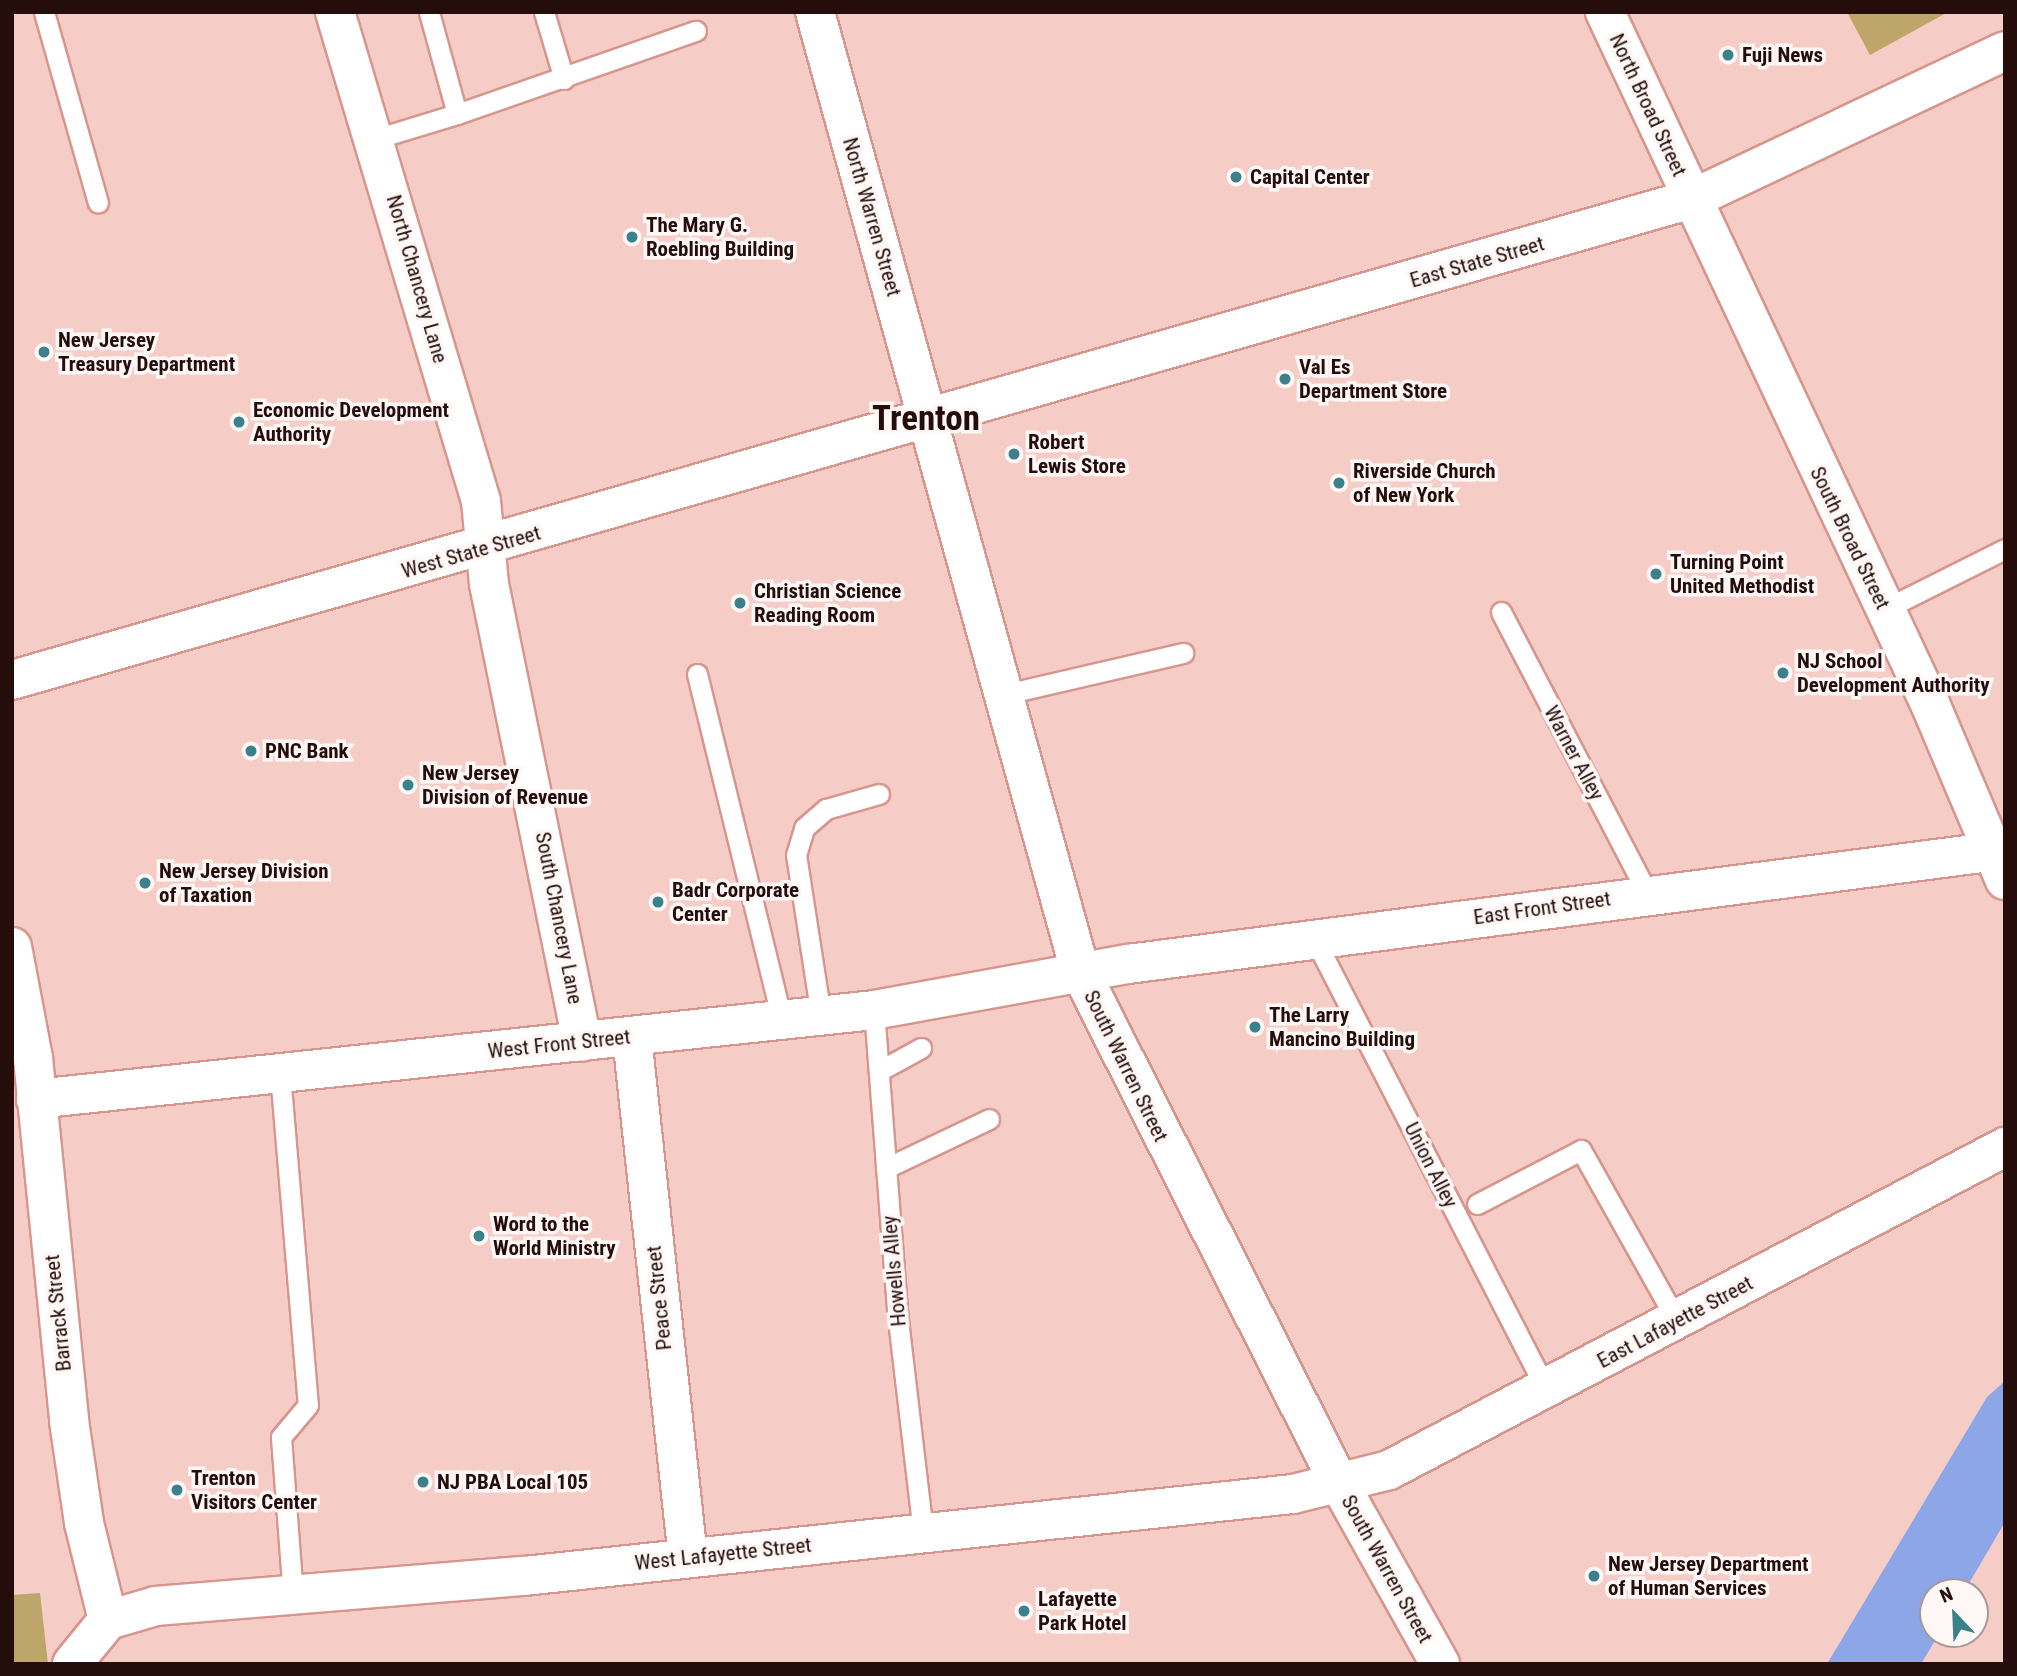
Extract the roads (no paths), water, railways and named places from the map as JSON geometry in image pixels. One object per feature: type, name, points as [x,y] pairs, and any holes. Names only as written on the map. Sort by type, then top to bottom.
[{"type":"street","name":"North Chancery Lane","points":[[335,12],[481,501],[487,548]]},
{"type":"street","name":"North Warren Street","points":[[815,12],[930,422]]},
{"type":"street","name":"North Broad Street","points":[[1605,12],[1692,198]]},
{"type":"street","name":"East State Street","points":[[930,422],[1692,198],[2005,51]]},
{"type":"street","name":"South Broad Street","points":[[1692,198],[2001,860]]},
{"type":"street","name":"West State Street","points":[[12,680],[930,422]]},
{"type":"street","name":"South Warren Street","points":[[930,422],[1080,971],[1339,1483],[1440,1664]]},
{"type":"street","name":"South Chancery Lane","points":[[487,548],[582,1042]]},
{"type":"street","name":"East Front Street","points":[[1080,971],[1647,894],[2001,860]]},
{"type":"street","name":"Barrack Street","points":[[15,968],[36,1099],[69,1421],[84,1523],[108,1620]]},
{"type":"street","name":"West Front Street","points":[[36,1099],[874,1010],[1080,971]]},
{"type":"street","name":"Peace Street","points":[[632,1037],[688,1558]]},
{"type":"street","name":"East Lafayette Street","points":[[1339,1483],[1389,1470],[1547,1391],[2005,1147]]},
{"type":"street","name":"West Lafayette Street","points":[[108,1620],[156,1606],[293,1596],[688,1558],[923,1531],[1293,1494],[1339,1483]]},
{"type":"street","points":[[72,1664],[108,1620]]},
{"type":"lane","points":[[44,12],[98,203]]},
{"type":"lane","points":[[429,12],[457,114]]},
{"type":"lane","points":[[544,12],[564,79]]},
{"type":"lane","points":[[375,139],[564,79],[696,31]]},
{"type":"lane","points":[[1885,609],[2005,549]]},
{"type":"lane","name":"Warner Alley","points":[[1501,612],[1647,894]]},
{"type":"lane","points":[[1005,694],[1183,653]]},
{"type":"lane","points":[[697,674],[782,1020]]},
{"type":"lane","points":[[821,1016],[796,855],[804,828],[826,809],[879,794]]},
{"type":"lane","name":"Union Alley","points":[[1314,938],[1547,1391]]},
{"type":"lane","name":"Howells Alley","points":[[874,1010],[886,1168],[923,1531]]},
{"type":"lane","points":[[879,1071],[921,1048]]},
{"type":"lane","points":[[280,1073],[308,1405],[281,1437],[293,1596]]},
{"type":"lane","points":[[886,1168],[989,1119]]},
{"type":"lane","points":[[1477,1204],[1581,1150],[1677,1321]]},
{"type":"water","points":[[2005,1381],[2005,1522],[1972,1578],[1919,1578],[1919,1648],[1931,1648],[1921,1664],[1827,1664],[1987,1397]]},
{"type":"place","name":"Fuji News","points":[[1728,55]]},
{"type":"place","name":"Capital Center","points":[[1236,177]]},
{"type":"place","name":"The Mary G. Roebling Building","points":[[632,237]]},
{"type":"place","name":"New Jersey Treasury Department","points":[[44,352]]},
{"type":"place","name":"Val Es Department Store","points":[[1285,379]]},
{"type":"place","name":"Economic Development Authority","points":[[239,422]]},
{"type":"place","name":"Robert Lewis Store","points":[[1014,454]]},
{"type":"place","name":"Riverside Church of New York","points":[[1339,483]]},
{"type":"place","name":"Turning Point United Methodist","points":[[1656,574]]},
{"type":"place","name":"Christian Science Reading Room","points":[[740,603]]},
{"type":"place","name":"NJ School Development Authority","points":[[1783,673]]},
{"type":"place","name":"PNC Bank","points":[[251,751]]},
{"type":"place","name":"New Jersey Division of Revenue","points":[[408,785]]},
{"type":"place","name":"New Jersey Division of Taxation","points":[[145,883]]},
{"type":"place","name":"Badr Corporate Center","points":[[658,902]]},
{"type":"place","name":"The Larry Mancino Building","points":[[1255,1027]]},
{"type":"place","name":"Word to the World Ministry","points":[[479,1236]]},
{"type":"place","name":"NJ PBA Local 105","points":[[423,1482]]},
{"type":"place","name":"Trenton Visitors Center","points":[[177,1490]]},
{"type":"place","name":"New Jersey Department of Human Services","points":[[1594,1576]]},
{"type":"place","name":"Lafayette Park Hotel","points":[[1024,1611]]},
{"type":"district","name":"Trenton","points":[[926,419]]}]
